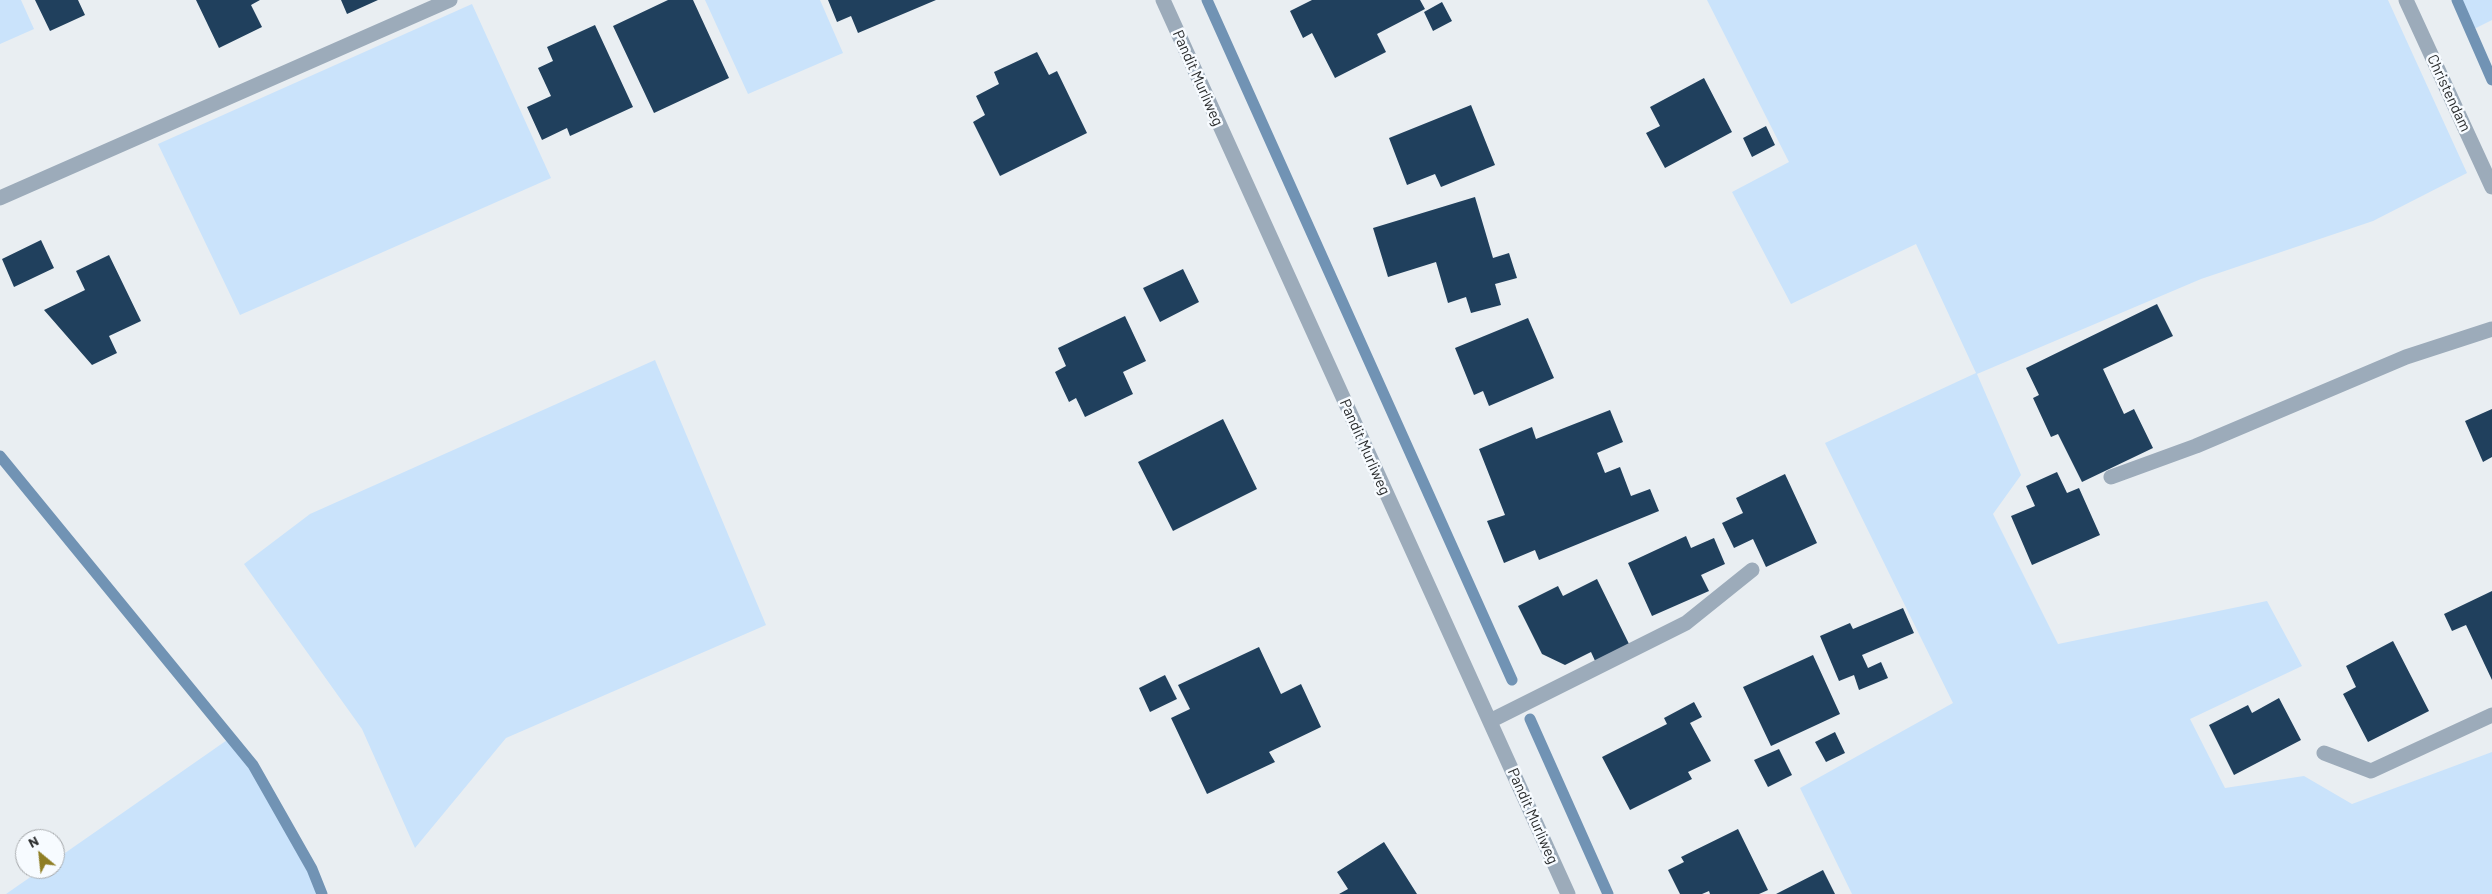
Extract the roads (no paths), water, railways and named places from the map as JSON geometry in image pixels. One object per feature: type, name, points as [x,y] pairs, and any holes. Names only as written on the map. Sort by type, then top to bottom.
[{"type":"street","points":[[0,198],[450,0]]},
{"type":"street","name":"Pandit Murliweg","points":[[1163,0],[1568,894]]},
{"type":"street","name":"Christendam","points":[[2406,0],[2492,187]]},
{"type":"street","points":[[2111,477],[2196,446],[2406,357],[2492,329]]},
{"type":"street","points":[[1490,721],[1686,623],[1752,570]]},
{"type":"street","points":[[2324,752],[2371,771],[2492,715]]},
{"type":"waterway","points":[[1207,0],[1512,680]]},
{"type":"waterway","points":[[2457,0],[2492,80]]},
{"type":"waterway","points":[[0,456],[253,765],[312,869],[322,894]]},
{"type":"waterway","points":[[1530,719],[1608,894]]}]
